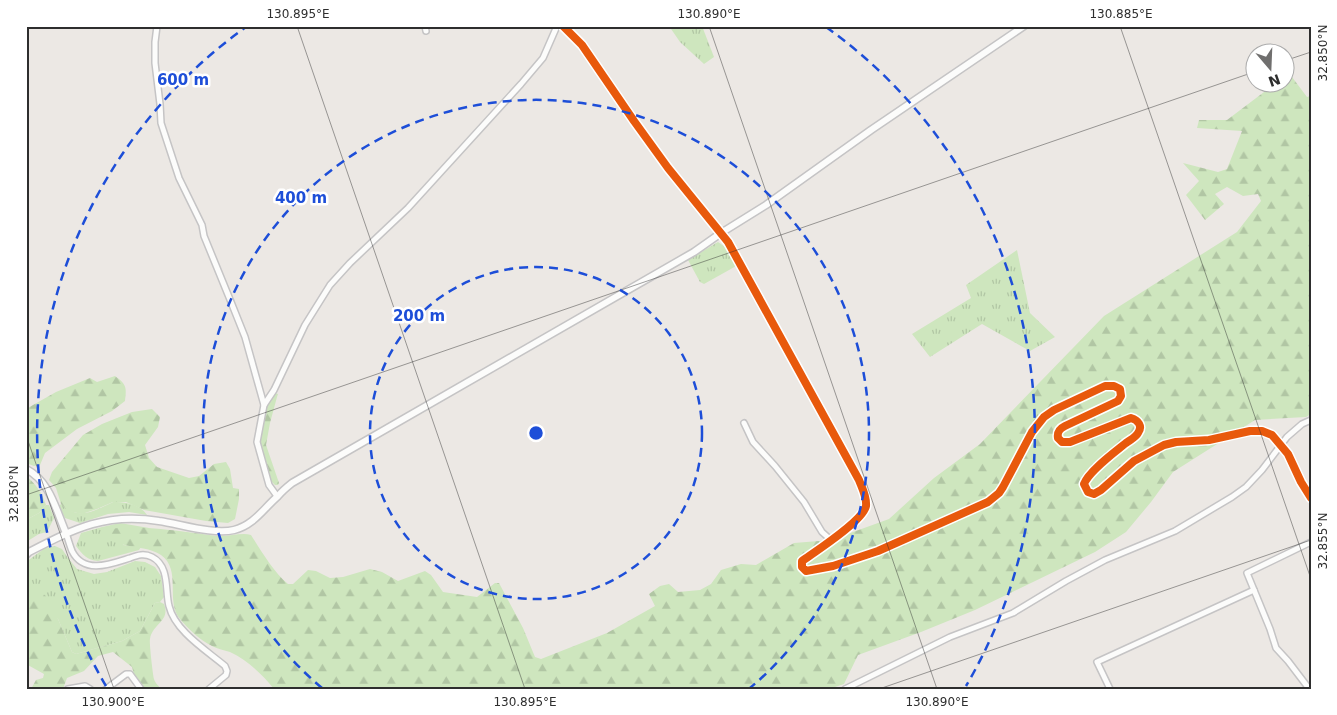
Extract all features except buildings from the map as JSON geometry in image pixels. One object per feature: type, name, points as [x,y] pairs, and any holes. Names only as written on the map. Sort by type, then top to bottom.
[{"type":"street","points":[[157,26],[154,63],[162,114],[161,123],[179,178],[202,225],[204,236],[232,302],[264,405]]},
{"type":"street","points":[[277,496],[268,485],[257,442],[264,405],[274,390],[305,325],[330,285],[350,263],[408,208],[543,58],[557,26]]},
{"type":"street","points":[[564,26],[582,45],[668,168],[728,242],[860,480],[866,498],[864,512],[852,526],[802,561],[802,567],[806,571],[833,566],[878,551],[988,502],[1003,487],[1032,432],[1044,417],[1054,410],[1105,386],[1114,386],[1120,389],[1121,396],[1118,401],[1060,429],[1057,434],[1058,438],[1062,442],[1070,442],[1131,418],[1139,423],[1140,428],[1138,434],[1113,453],[1087,477],[1084,484],[1088,492],[1094,494],[1101,490],[1134,461],[1164,445],[1176,442],[1209,440],[1250,430],[1262,431],[1272,435],[1288,454],[1311,498]]},
{"type":"street","points":[[26,555],[66,533],[113,519],[158,520],[219,532],[233,530],[248,524],[258,517],[292,483],[694,252],[766,205],[880,124],[1024,26]]},
{"type":"street","points":[[845,689],[950,638],[1013,613],[1105,560],[1175,531],[1246,487],[1287,438],[1302,424],[1311,420]]},
{"type":"street","points":[[744,423],[752,442],[804,502],[822,532],[831,540]]},
{"type":"street","points":[[26,469],[43,482],[72,551],[78,559],[85,564],[102,566],[141,554],[153,558],[159,564],[164,571],[168,606],[174,620],[187,634],[225,666],[226,675],[209,689]]},
{"type":"street","points":[[1307,689],[1307,686],[1276,648],[1247,573],[1311,542]]},
{"type":"street","points":[[1110,689],[1097,662],[1254,590]]},
{"type":"street","points":[[106,689],[126,674],[130,674],[140,689]]},
{"type":"street","points":[[68,689],[85,686],[90,689]]},
{"type":"green space","points":[[669,26],[702,26],[714,57],[704,64],[680,42]]},
{"type":"green space","points":[[1294,80],[1307,97],[1311,96],[1311,414],[1306,417],[1255,420],[1173,472],[1126,532],[1095,552],[975,610],[858,655],[844,684],[829,689],[274,689],[248,663],[230,652],[208,644],[183,623],[176,612],[174,604],[171,569],[161,555],[120,544],[104,536],[104,532],[125,528],[158,529],[216,536],[251,535],[273,567],[288,584],[293,584],[308,570],[316,571],[330,578],[343,577],[370,569],[382,572],[398,581],[425,571],[431,575],[443,592],[477,597],[495,583],[499,583],[523,628],[535,657],[541,659],[607,633],[655,606],[649,594],[660,586],[669,584],[678,592],[700,590],[711,584],[721,570],[741,564],[756,565],[794,543],[831,540],[889,519],[934,478],[980,444],[1104,316],[1237,232],[1261,201],[1258,194],[1243,196],[1227,187],[1215,194],[1224,204],[1205,220],[1186,195],[1199,181],[1183,163],[1218,172],[1227,169],[1242,131],[1197,128],[1199,120],[1227,120],[1264,92],[1294,92]]},
{"type":"green space","points":[[718,242],[728,249],[738,265],[704,284],[700,282],[688,260]]},
{"type":"green space","points":[[1017,250],[1030,313],[1055,337],[1030,351],[982,324],[930,357],[912,334],[971,298],[966,285]]},
{"type":"green space","points":[[115,376],[125,386],[125,401],[112,411],[77,429],[45,453],[40,465],[34,466],[26,463],[26,409],[56,392],[90,378],[97,382]]},
{"type":"green space","points":[[275,393],[278,394],[266,445],[279,483],[278,485],[271,481],[260,440],[267,406]]},
{"type":"green space","points":[[152,409],[160,417],[158,427],[145,445],[149,458],[157,467],[189,478],[199,476],[214,464],[226,462],[230,469],[233,488],[239,489],[235,519],[228,523],[206,521],[144,510],[126,502],[113,502],[82,514],[68,511],[61,504],[56,488],[49,480],[52,472],[83,435],[102,424],[132,412]]},
{"type":"green space","points":[[26,476],[38,489],[46,505],[39,513],[26,520]]},
{"type":"green space","points":[[113,502],[136,506],[147,515],[129,512],[108,514],[80,523],[65,518],[59,506],[61,504],[74,512],[87,513]]},
{"type":"green space","points":[[46,505],[49,505],[54,518],[47,532],[39,534],[26,542],[26,520],[39,513]]},
{"type":"green space","points":[[120,523],[149,528],[120,528],[123,545],[141,547],[139,550],[98,561],[91,560],[85,556],[76,546],[81,533]]},
{"type":"green space","points":[[55,546],[62,549],[77,569],[94,574],[107,572],[135,561],[145,562],[155,567],[161,576],[164,597],[160,602],[155,603],[140,631],[122,641],[76,654],[72,652],[58,619],[26,594],[26,562],[45,548]]},
{"type":"green space","points":[[34,591],[45,595],[72,652],[76,654],[122,641],[140,631],[155,603],[160,602],[164,604],[165,615],[151,634],[150,641],[154,679],[161,689],[138,689],[132,667],[113,652],[98,656],[84,671],[67,678],[63,689],[31,689],[36,680],[43,678],[44,674],[26,664],[26,594]]},
{"type":"cycle path","points":[[563,26],[582,45],[668,168],[728,242],[859,480],[866,499],[866,506],[863,512],[857,520],[802,561],[802,567],[806,571],[833,566],[878,551],[988,502],[1003,487],[1032,432],[1044,417],[1054,410],[1105,386],[1114,386],[1120,389],[1121,396],[1118,401],[1063,427],[1058,432],[1058,438],[1062,442],[1070,442],[1131,418],[1138,422],[1140,428],[1136,436],[1109,456],[1091,473],[1084,484],[1088,492],[1094,494],[1101,490],[1134,461],[1164,445],[1176,442],[1209,440],[1250,431],[1262,431],[1272,435],[1288,454],[1311,498]]}]
